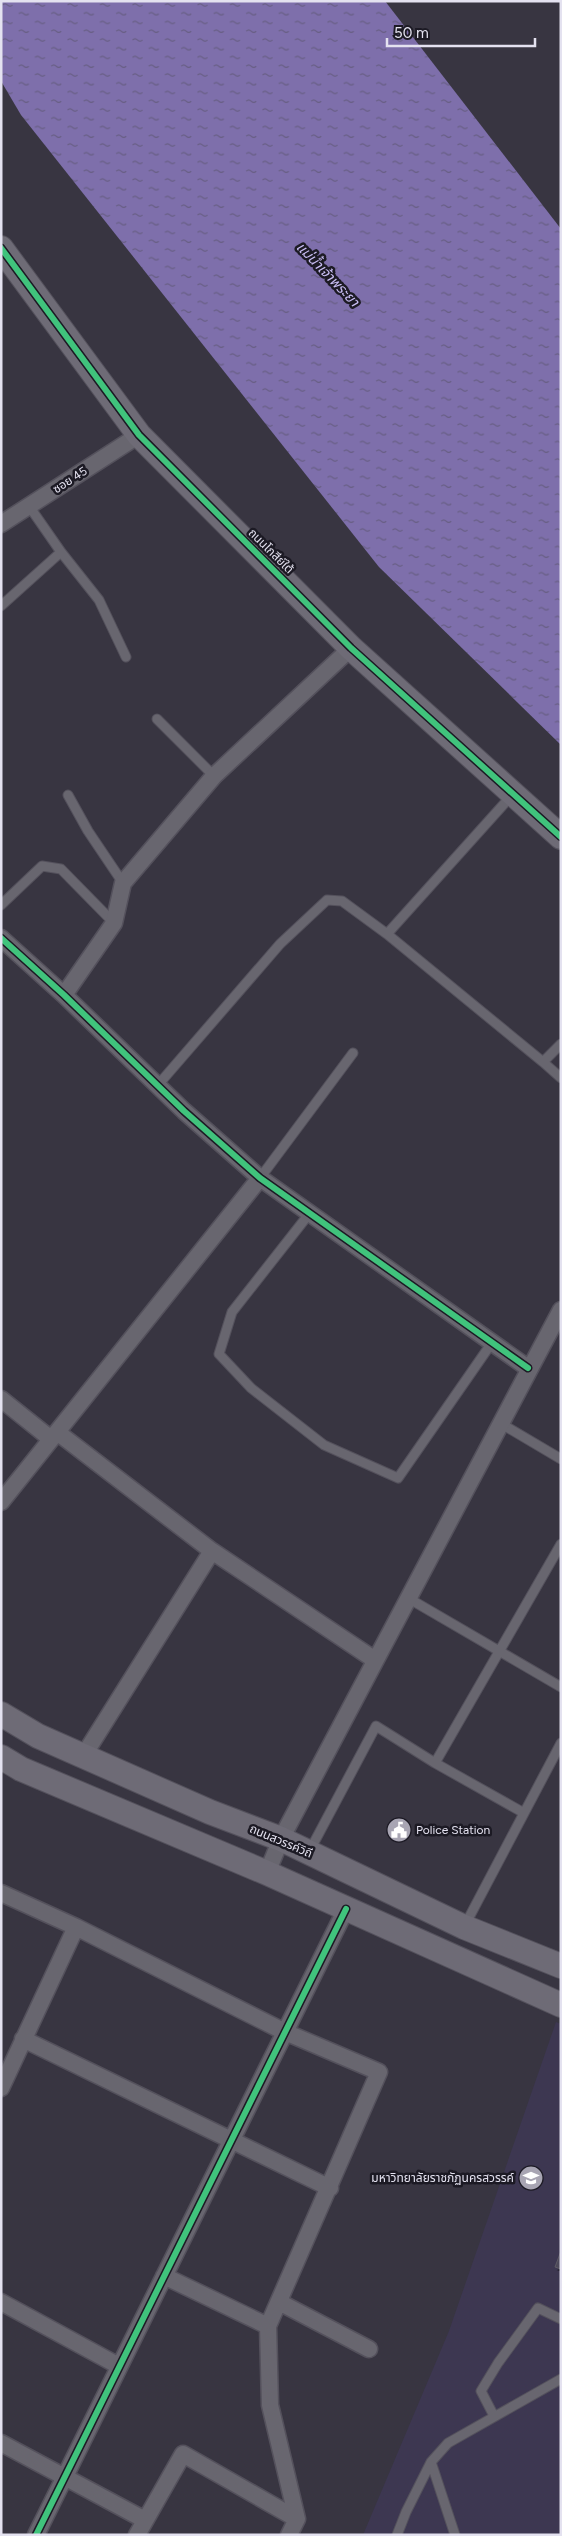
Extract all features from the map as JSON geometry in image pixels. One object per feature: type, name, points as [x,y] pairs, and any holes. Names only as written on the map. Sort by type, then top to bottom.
[{"type":"main road","name":"ถนนโกสีย์ใต้","points":[[1,248],[140,435],[350,648],[561,837]]},
{"type":"main road","name":"ถนนสวรรค์วิถี","points":[[1,1714],[38,1736],[210,1812],[281,1839],[464,1926],[561,1966]]},
{"type":"main road","points":[[1,1757],[21,1769],[267,1873],[561,2005]]},
{"type":"street","name":"ซอย 45","points":[[1,524],[140,435]]},
{"type":"street","points":[[64,995],[114,923],[123,883],[214,776],[350,648]]},
{"type":"street","points":[[1,938],[260,1178],[491,1344],[528,1368]]},
{"type":"street","points":[[1,1502],[260,1178]]},
{"type":"street","points":[[267,1873],[281,1839],[528,1368],[561,1310]]},
{"type":"street","points":[[1,1399],[212,1552],[375,1660]]},
{"type":"street","points":[[84,1755],[212,1552]]},
{"type":"street","points":[[1,1893],[76,1927],[285,2032],[380,2072],[268,2326],[270,2405],[297,2519],[289,2535]]},
{"type":"street","points":[[36,2535],[346,1909]]},
{"type":"street","points":[[1,2088],[76,1927]]},
{"type":"street","points":[[23,2039],[330,2188]]},
{"type":"street","points":[[164,2276],[268,2326]]},
{"type":"street","points":[[1,2302],[119,2366]]},
{"type":"street","points":[[279,2302],[369,2349]]},
{"type":"street","points":[[1,2443],[64,2478],[141,2528],[183,2454],[297,2519]]},
{"type":"lane","points":[[29,506],[60,552],[98,600],[126,657]]},
{"type":"lane","points":[[1,606],[60,552]]},
{"type":"lane","points":[[157,719],[214,776]]},
{"type":"lane","points":[[387,934],[513,793]]},
{"type":"lane","points":[[68,795],[88,831],[123,883]]},
{"type":"lane","points":[[1,905],[42,866],[61,869],[114,923]]},
{"type":"lane","points":[[158,1085],[280,944],[327,900],[342,901],[387,934],[561,1078]]},
{"type":"lane","points":[[543,1062],[561,1044]]},
{"type":"lane","points":[[260,1178],[353,1053]]},
{"type":"lane","points":[[309,1214],[232,1312],[219,1354],[251,1388],[324,1445],[398,1478],[491,1344]]},
{"type":"lane","points":[[500,1423],[561,1459]]},
{"type":"lane","points":[[435,1763],[561,1544]]},
{"type":"lane","points":[[408,1598],[561,1687]]},
{"type":"lane","points":[[308,1852],[376,1726],[435,1763],[524,1813]]},
{"type":"lane","points":[[464,1926],[561,1744]]},
{"type":"lane","points":[[494,2416],[482,2390],[498,2363],[538,2308],[561,2319]]},
{"type":"lane","points":[[397,2535],[406,2512],[431,2462],[448,2443],[561,2379]]},
{"type":"lane","points":[[431,2462],[456,2535]]},
{"type":"shaded area","name":"มหาวิทยาลัยราชภัฏนครสวรรค์","points":[[556,2022],[561,2024],[561,2535],[363,2535],[449,2331]]},
{"type":"water","name":"แม่น้ำเจ้าพระยา","points":[[1,1],[385,1],[561,229],[561,745],[379,567],[21,115],[1,81]]},
{"type":"building","points":[[561,2251],[561,2269],[555,2267]]},
{"type":"cycle path","points":[[1,248],[139,435],[351,648],[561,837]]},
{"type":"cycle path","points":[[1,938],[64,995],[184,1111],[260,1178],[528,1368]]},
{"type":"cycle path","points":[[36,2535],[346,1909]]},
{"type":"place","name":"Police Station","points":[[399,1830]]},
{"type":"place","name":"มหาวิทยาลัยราชภัฏนครสวรรค์","points":[[531,2178]]}]
